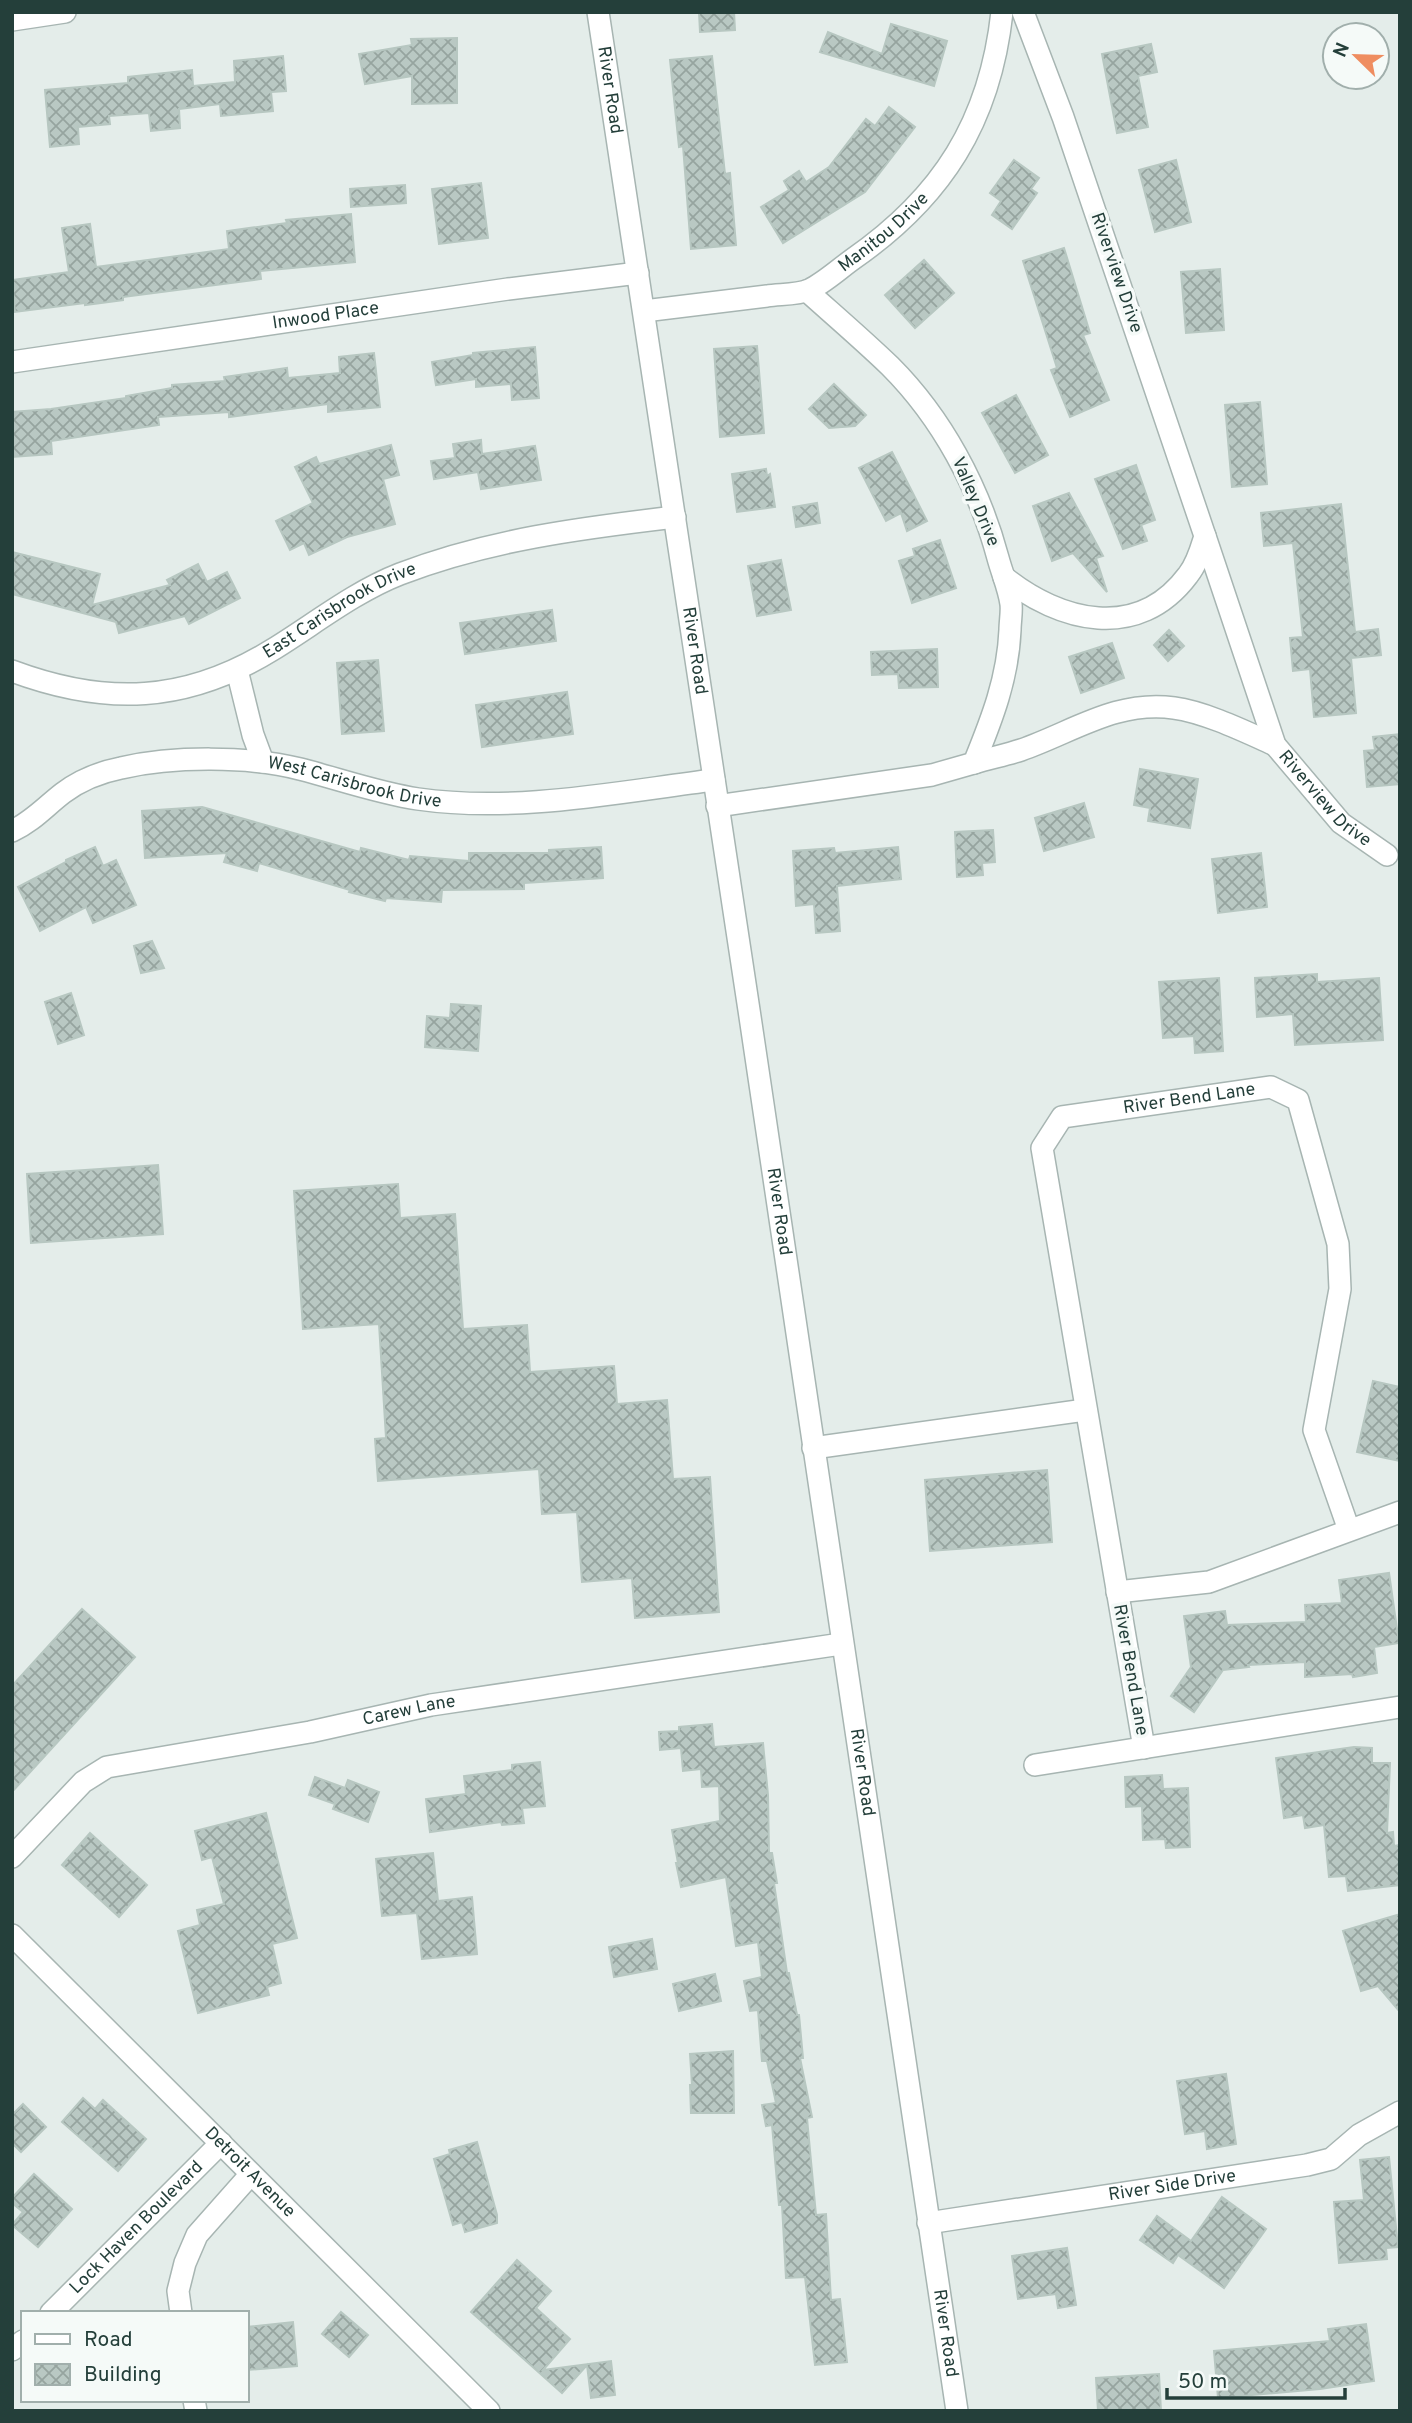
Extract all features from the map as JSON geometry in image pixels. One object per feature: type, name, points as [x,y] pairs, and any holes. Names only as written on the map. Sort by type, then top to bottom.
[{"type":"street","points":[[12,20],[65,12]]},
{"type":"street","name":"River Road","points":[[598,12],[645,311],[957,2411]]},
{"type":"street","name":"Manitou Drive","points":[[645,311],[807,291],[903,221],[943,176],[956,157],[984,93],[996,55],[1002,12]]},
{"type":"street","name":"Riverview Drive","points":[[1023,12],[1063,117],[1275,745],[1341,823],[1387,855]]},
{"type":"street","name":"Inwood Place","points":[[12,362],[508,289],[638,273]]},
{"type":"street","name":"Valley Drive","points":[[807,291],[890,366],[939,426],[972,486],[990,527],[1011,604],[1010,640],[998,704],[974,762]]},
{"type":"street","name":"East Carisbrook Drive","points":[[12,671],[47,685],[89,693],[154,693],[197,685],[237,670],[326,614],[396,576],[447,557],[501,543],[580,528],[675,516]]},
{"type":"street","points":[[1003,577],[1048,606],[1077,617],[1126,616],[1154,607],[1171,594],[1189,574],[1205,536]]},
{"type":"street","points":[[237,670],[253,735],[263,762]]},
{"type":"street","points":[[717,806],[932,775],[1022,750],[1093,718],[1121,709],[1150,706],[1177,708],[1229,725],[1275,745]]},
{"type":"street","name":"West Carisbrook Drive","points":[[12,831],[24,826],[65,792],[92,778],[120,768],[150,763],[212,760],[263,762],[418,799],[478,804],[542,801],[714,780]]},
{"type":"street","name":"River Bend Lane","points":[[1144,1748],[1042,1148],[1062,1117],[1271,1087],[1298,1100],[1338,1244],[1340,1289],[1314,1430],[1349,1530]]},
{"type":"street","points":[[813,1448],[1085,1410]]},
{"type":"street","name":"River Bend Lane","points":[[1117,1592],[1209,1583],[1400,1512]]},
{"type":"street","name":"Carew Lane","points":[[12,1857],[83,1782],[107,1767],[310,1732],[431,1706],[841,1644]]},
{"type":"street","points":[[1035,1765],[1400,1707]]},
{"type":"street","name":"Detroit Avenue","points":[[12,1934],[489,2411]]},
{"type":"street","name":"River Side Drive","points":[[928,2223],[1307,2165],[1331,2158],[1359,2135],[1400,2112]]},
{"type":"street","name":"Lock Haven Boulevard","points":[[53,2311],[221,2143]]},
{"type":"street","points":[[181,2311],[178,2291],[185,2263],[197,2235],[251,2174]]},
{"type":"building","points":[[699,12],[734,12],[735,30],[700,32]]},
{"type":"building","points":[[891,24],[947,41],[934,86],[820,52],[828,32],[882,54]]},
{"type":"building","points":[[457,38],[457,103],[412,104],[412,76],[365,84],[359,54],[412,45],[411,39]]},
{"type":"building","points":[[1151,44],[1157,72],[1138,76],[1148,127],[1117,133],[1102,54]]},
{"type":"building","points":[[283,56],[286,91],[271,92],[273,111],[221,116],[220,104],[179,109],[180,128],[151,131],[149,113],[109,116],[110,124],[78,127],[79,144],[50,147],[45,90],[128,83],[128,77],[192,70],[193,86],[235,82],[234,61]]},
{"type":"building","points":[[712,56],[725,174],[730,173],[736,245],[691,249],[683,146],[679,147],[670,60]]},
{"type":"building","points":[[889,107],[915,127],[865,192],[783,243],[761,207],[789,190],[784,181],[799,171],[806,182],[829,167],[866,119],[875,126]]},
{"type":"building","points":[[1014,160],[1039,178],[1031,189],[1037,193],[1012,229],[992,215],[1001,201],[990,193]]},
{"type":"building","points":[[1176,160],[1191,222],[1155,232],[1139,170]]},
{"type":"building","points":[[481,183],[488,238],[439,244],[432,189]]},
{"type":"building","points":[[405,185],[406,203],[351,207],[350,189]]},
{"type":"building","points":[[351,214],[355,262],[260,271],[261,279],[123,297],[123,300],[15,312],[12,280],[69,272],[62,228],[90,224],[96,267],[229,249],[227,231],[287,223],[286,220]]},
{"type":"building","points":[[1064,248],[1090,333],[1083,335],[1109,400],[1070,417],[1051,370],[1057,368],[1023,261]]},
{"type":"building","points":[[924,260],[954,293],[915,328],[885,295]]},
{"type":"building","points":[[1220,269],[1224,330],[1186,333],[1181,272]]},
{"type":"building","points":[[757,346],[764,433],[720,437],[714,349]]},
{"type":"building","points":[[535,347],[539,398],[512,400],[511,384],[476,387],[476,379],[436,385],[432,362],[473,353]]},
{"type":"building","points":[[374,353],[380,407],[328,412],[328,404],[229,417],[229,412],[158,417],[159,425],[51,441],[52,454],[12,457],[12,412],[126,398],[172,388],[172,385],[225,381],[224,377],[287,368],[288,378],[340,373],[339,357]]},
{"type":"building","points":[[834,384],[866,415],[855,426],[829,428],[809,409]]},
{"type":"building","points":[[1016,395],[1048,455],[1015,473],[982,413]]},
{"type":"building","points":[[1260,402],[1267,484],[1232,487],[1225,405]]},
{"type":"building","points":[[481,440],[482,454],[535,446],[541,480],[481,489],[478,472],[434,479],[431,461],[455,458],[453,444]]},
{"type":"building","points":[[391,445],[399,475],[383,479],[395,524],[347,537],[309,555],[304,543],[290,550],[276,521],[313,503],[295,467],[316,457],[319,464]]},
{"type":"building","points":[[892,452],[927,521],[907,531],[901,513],[886,521],[859,468]]},
{"type":"building","points":[[1136,465],[1155,520],[1141,525],[1147,541],[1123,549],[1095,479]]},
{"type":"building","points":[[766,469],[767,476],[770,474],[775,507],[737,512],[732,474]]},
{"type":"building","points":[[1069,493],[1103,556],[1096,558],[1107,592],[1073,553],[1052,561],[1033,506]]},
{"type":"building","points":[[817,503],[820,523],[796,527],[793,507]]},
{"type":"building","points":[[1341,504],[1355,632],[1378,629],[1381,655],[1351,658],[1356,713],[1314,717],[1310,669],[1293,671],[1290,638],[1303,637],[1293,543],[1264,546],[1261,513]]},
{"type":"building","points":[[940,540],[956,588],[912,603],[899,561],[915,556],[913,549]]},
{"type":"building","points":[[12,552],[100,574],[92,605],[170,585],[167,580],[198,564],[207,582],[227,572],[240,598],[189,624],[185,616],[119,633],[116,622],[12,594]]},
{"type":"building","points":[[781,560],[791,610],[757,616],[748,566]]},
{"type":"building","points":[[552,610],[556,641],[465,654],[460,623]]},
{"type":"building","points":[[1169,630],[1184,646],[1168,661],[1154,645]]},
{"type":"building","points":[[1112,643],[1124,678],[1081,693],[1069,657]]},
{"type":"building","points":[[937,649],[938,687],[899,688],[898,674],[872,675],[871,652]]},
{"type":"building","points":[[378,660],[384,731],[342,734],[337,663]]},
{"type":"building","points":[[567,692],[573,734],[482,747],[476,705]]},
{"type":"building","points":[[1400,734],[1400,784],[1367,787],[1364,751],[1375,750],[1373,737]]},
{"type":"building","points":[[1140,769],[1198,779],[1190,828],[1148,821],[1150,808],[1134,805]]},
{"type":"building","points":[[1084,803],[1094,837],[1044,851],[1035,818]]},
{"type":"building","points":[[202,807],[360,852],[361,848],[409,860],[410,856],[469,861],[469,853],[549,853],[549,850],[601,847],[603,878],[524,883],[524,889],[442,890],[441,902],[386,898],[385,901],[259,863],[257,871],[224,862],[227,853],[145,858],[142,811]]},
{"type":"building","points":[[993,830],[995,862],[982,863],[983,875],[957,877],[955,832]]},
{"type":"building","points":[[95,847],[103,866],[116,860],[136,905],[93,923],[86,907],[40,931],[18,887]]},
{"type":"building","points":[[898,847],[901,879],[837,886],[840,931],[816,933],[814,904],[796,906],[793,851],[834,848],[835,853]]},
{"type":"building","points":[[1261,853],[1267,907],[1218,913],[1212,859]]},
{"type":"building","points":[[152,941],[164,968],[141,973],[134,946]]},
{"type":"building","points":[[1317,974],[1317,982],[1379,978],[1383,1040],[1295,1045],[1293,1014],[1257,1017],[1255,978]]},
{"type":"building","points":[[1219,978],[1223,1051],[1195,1053],[1194,1036],[1163,1038],[1159,982]]},
{"type":"building","points":[[71,993],[84,1035],[58,1044],[45,1002]]},
{"type":"building","points":[[451,1004],[481,1006],[478,1051],[425,1047],[427,1016],[450,1018]]},
{"type":"building","points":[[158,1165],[163,1234],[31,1243],[27,1174]]},
{"type":"building","points":[[398,1184],[400,1218],[455,1214],[463,1329],[527,1325],[530,1372],[614,1366],[617,1404],[667,1400],[673,1479],[710,1477],[719,1612],[635,1618],[632,1578],[582,1582],[577,1512],[542,1514],[539,1469],[378,1481],[375,1439],[386,1438],[379,1324],[303,1329],[294,1191]]},
{"type":"building","points":[[1373,1381],[1400,1387],[1400,1461],[1357,1452]]},
{"type":"building","points":[[1047,1470],[1052,1542],[930,1551],[925,1480]]},
{"type":"building","points":[[1389,1573],[1399,1643],[1374,1647],[1377,1673],[1353,1677],[1352,1674],[1305,1677],[1305,1662],[1248,1665],[1249,1667],[1223,1670],[1194,1712],[1171,1696],[1191,1667],[1184,1616],[1225,1611],[1227,1625],[1306,1622],[1305,1605],[1342,1603],[1339,1580]]},
{"type":"building","points":[[82,1609],[135,1657],[12,1792],[12,1686]]},
{"type":"building","points":[[712,1724],[714,1747],[763,1743],[768,1795],[769,1853],[772,1853],[777,1883],[774,1883],[787,1973],[799,2015],[803,2058],[800,2058],[812,2117],[807,2118],[816,2215],[826,2214],[831,2300],[840,2299],[847,2362],[815,2365],[805,2277],[786,2278],[782,2205],[779,2205],[772,2125],[766,2126],[762,2105],[776,2103],[767,2061],[762,2061],[758,2010],[750,2011],[744,1981],[762,1977],[758,1942],[736,1946],[726,1877],[681,1887],[672,1830],[720,1821],[719,1786],[702,1787],[701,1769],[683,1771],[681,1748],[660,1750],[659,1732]]},
{"type":"building","points":[[1354,1747],[1372,1748],[1372,1763],[1390,1763],[1387,1833],[1393,1832],[1394,1846],[1400,1845],[1400,1885],[1348,1891],[1346,1876],[1329,1877],[1324,1825],[1305,1828],[1303,1815],[1284,1818],[1276,1758]]},
{"type":"building","points":[[540,1762],[545,1806],[522,1808],[524,1823],[502,1825],[501,1822],[430,1832],[426,1799],[466,1794],[464,1776],[512,1770],[512,1765]]},
{"type":"building","points":[[1162,1775],[1163,1789],[1188,1788],[1190,1847],[1166,1848],[1165,1839],[1143,1840],[1142,1806],[1126,1807],[1125,1777]]},
{"type":"building","points":[[315,1777],[345,1788],[348,1780],[379,1792],[368,1822],[333,1809],[335,1804],[309,1795]]},
{"type":"building","points":[[266,1813],[297,1938],[272,1944],[281,1983],[267,1987],[269,1995],[198,2013],[178,1931],[200,1925],[197,1910],[224,1904],[212,1857],[202,1860],[195,1831]]},
{"type":"building","points":[[90,1833],[147,1885],[119,1917],[62,1865]]},
{"type":"building","points":[[433,1853],[438,1901],[472,1897],[477,1954],[422,1959],[417,1913],[382,1916],[376,1859]]},
{"type":"building","points":[[1400,1914],[1400,2012],[1378,1986],[1361,1991],[1343,1931]]},
{"type":"building","points":[[652,1939],[657,1969],[614,1977],[609,1947]]},
{"type":"building","points":[[715,1974],[721,2001],[679,2011],[673,1984]]},
{"type":"building","points":[[733,2051],[734,2113],[691,2113],[690,2054]]},
{"type":"building","points":[[1226,2074],[1236,2144],[1207,2149],[1205,2131],[1185,2134],[1177,2081]]},
{"type":"building","points":[[83,2098],[95,2109],[103,2100],[146,2139],[118,2171],[62,2122]]},
{"type":"building","points":[[23,2104],[46,2127],[21,2152],[12,2143],[12,2115]]},
{"type":"building","points":[[477,2142],[497,2223],[465,2232],[462,2222],[453,2225],[434,2159],[450,2154],[449,2150]]},
{"type":"building","points":[[1389,2157],[1398,2247],[1386,2248],[1387,2259],[1339,2263],[1334,2202],[1364,2200],[1360,2160]]},
{"type":"building","points":[[34,2174],[72,2209],[38,2247],[12,2225],[23,2212],[12,2203],[12,2198]]},
{"type":"building","points":[[1222,2197],[1266,2229],[1224,2288],[1178,2255],[1173,2263],[1140,2240],[1157,2216],[1191,2241]]},
{"type":"building","points":[[1067,2248],[1076,2305],[1058,2308],[1056,2294],[1018,2299],[1012,2256]]},
{"type":"building","points":[[517,2260],[551,2291],[536,2308],[570,2339],[543,2370],[611,2361],[615,2395],[591,2398],[587,2365],[562,2393],[471,2312]]},
{"type":"building","points":[[341,2312],[368,2335],[349,2357],[322,2334]]},
{"type":"building","points":[[293,2322],[297,2366],[248,2370],[248,2327]]},
{"type":"building","points":[[1366,2324],[1374,2381],[1320,2389],[1218,2398],[1214,2351],[1330,2341],[1328,2329]]},
{"type":"building","points":[[1159,2374],[1161,2411],[1098,2411],[1096,2378]]}]
